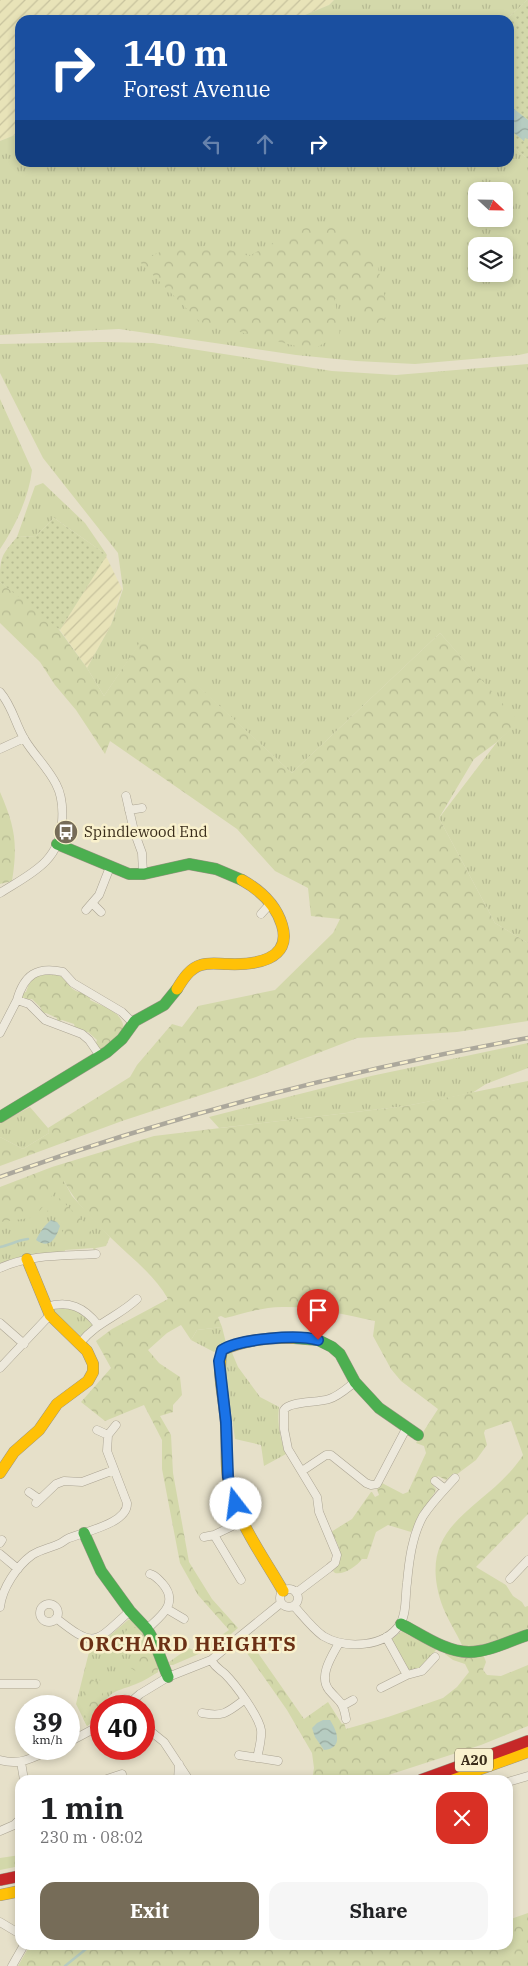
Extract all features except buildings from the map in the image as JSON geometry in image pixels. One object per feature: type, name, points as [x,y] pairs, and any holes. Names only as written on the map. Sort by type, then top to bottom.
[{"type":"street","points":[[0,692],[8,701],[24,738],[56,782],[63,815],[62,827],[55,851],[47,861],[0,893]]},
{"type":"street","points":[[0,749],[24,738]]},
{"type":"street","points":[[126,796],[134,831],[142,853],[143,873]]},
{"type":"street","points":[[129,810],[142,808]]},
{"type":"street","points":[[0,1118],[100,1056],[122,1039],[133,1023],[169,1001],[182,979],[195,967],[202,964],[257,961],[274,956],[281,947],[284,937],[281,922],[272,907],[248,883],[205,866],[189,864],[129,874],[57,844]]},
{"type":"street","points":[[86,910],[99,895],[110,867]]},
{"type":"street","points":[[92,904],[101,912]]},
{"type":"street","points":[[261,914],[272,907]]},
{"type":"street","points":[[0,1033],[21,989],[34,973],[47,970],[63,972],[73,983],[122,1012],[133,1023]]},
{"type":"street","points":[[16,1000],[29,1004],[45,1020],[82,1034],[89,1040],[100,1056]]},
{"type":"street","points":[[0,1268],[28,1259],[54,1255],[96,1254]]},
{"type":"street","points":[[0,1473],[14,1452],[39,1430],[57,1404],[90,1378],[93,1364],[80,1342],[48,1311],[28,1259]]},
{"type":"street","points":[[80,1342],[98,1325],[137,1299]]},
{"type":"street","points":[[0,1368],[24,1344],[55,1304],[76,1306],[86,1311],[98,1325]]},
{"type":"street","points":[[0,1323],[24,1344]]},
{"type":"street","points":[[284,1591],[243,1521],[228,1477],[226,1422],[219,1361],[222,1350],[236,1344],[273,1337],[312,1338],[328,1344],[340,1354],[355,1382],[379,1408],[418,1435]]},
{"type":"street","points":[[296,1592],[329,1568],[336,1559],[336,1550],[319,1512],[317,1497],[288,1449],[283,1418],[285,1408],[289,1405],[328,1399],[338,1395],[355,1382]]},
{"type":"street","points":[[0,1606],[8,1597],[11,1581],[26,1560],[37,1552],[114,1520],[127,1510],[127,1503],[107,1451],[108,1435],[116,1425]]},
{"type":"street","points":[[302,1471],[326,1455],[331,1456],[366,1483],[371,1485],[377,1484],[407,1427]]},
{"type":"street","points":[[97,1430],[108,1435]]},
{"type":"street","points":[[29,1492],[37,1501],[56,1484],[64,1481],[82,1482],[114,1470]]},
{"type":"street","points":[[294,1606],[322,1635],[339,1643],[366,1644],[386,1637],[401,1624],[409,1562],[415,1537],[423,1517],[438,1495],[455,1478]]},
{"type":"street","points":[[436,1480],[445,1489]]},
{"type":"street","points":[[204,1537],[214,1535],[243,1521]]},
{"type":"street","points":[[84,1533],[102,1571],[130,1612],[147,1629],[154,1641],[168,1677]]},
{"type":"street","points":[[214,1535],[241,1580]]},
{"type":"street","points":[[0,1554],[18,1569]]},
{"type":"street","points":[[510,1579],[528,1560]]},
{"type":"street","points":[[147,1629],[167,1609],[169,1600],[168,1591],[155,1575],[150,1574]]},
{"type":"street","points":[[290,1589],[296,1592],[298,1600],[294,1606],[287,1607],[281,1603],[280,1596],[284,1591],[290,1589]]},
{"type":"street","points":[[139,1695],[168,1677],[211,1660],[281,1603]]},
{"type":"street","points":[[167,1609],[184,1619]]},
{"type":"street","points":[[56,1618],[78,1635],[91,1640],[102,1636],[130,1612]]},
{"type":"street","points":[[401,1624],[449,1648],[467,1652],[486,1649],[528,1635]]},
{"type":"street","points":[[386,1637],[407,1675]]},
{"type":"street","points":[[339,1643],[325,1678],[328,1689],[344,1705],[346,1719]]},
{"type":"street","points":[[381,1688],[407,1675],[422,1671],[435,1657]]},
{"type":"street","points":[[211,1660],[217,1669],[224,1672],[256,1718],[260,1728],[257,1758]]},
{"type":"street","points":[[0,1684],[12,1689],[36,1684]]},
{"type":"street","points":[[202,1713],[218,1716],[226,1714],[244,1700]]},
{"type":"street","points":[[344,1705],[353,1700]]},
{"type":"street","points":[[155,1735],[164,1742],[186,1775]]},
{"type":"street","name":"A20","points":[[435,1775],[528,1741]]},
{"type":"street","name":"A20","points":[[464,1775],[528,1752]]},
{"type":"street","points":[[238,1755],[278,1761]]},
{"type":"street","points":[[0,1760],[21,1762],[28,1760]]},
{"type":"street","points":[[21,1762],[23,1775]]},
{"type":"street","points":[[178,1764],[178,1775]]},
{"type":"street","points":[[513,1780],[528,1776]]},
{"type":"street","points":[[0,1831],[15,1824]]},
{"type":"street","points":[[0,1880],[15,1877]]},
{"type":"street","points":[[0,1895],[15,1892]]},
{"type":"street","points":[[1,1923],[15,1931]]},
{"type":"street","points":[[12,1966],[21,1950]]},
{"type":"shaded area","points":[[0,0],[334,0],[329,5],[305,15],[15,15],[15,135],[0,141]]},
{"type":"shaded area","points":[[106,556],[122,589],[111,625],[87,668],[60,630]]},
{"type":"green space","points":[[334,0],[527,0],[511,15],[305,15],[329,5]]},
{"type":"green space","points":[[528,0],[528,159],[514,148],[514,15],[511,15]]},
{"type":"green space","points":[[15,135],[15,167],[514,167],[514,148],[528,159],[528,353],[415,364],[356,361],[296,355],[119,329],[0,335],[0,141]]},
{"type":"green space","points":[[332,223],[375,255],[387,306],[382,332],[369,328],[358,301],[335,299],[340,334],[312,350],[200,322],[140,262],[162,251],[215,245],[249,256],[296,230]]},
{"type":"green space","points":[[153,343],[332,371],[396,375],[528,364],[528,943],[495,923],[439,818],[497,742],[518,722],[440,633],[292,773],[144,637],[104,696],[87,668],[111,625],[123,589],[118,553],[43,458],[0,373],[0,344]]},
{"type":"green space","points":[[0,399],[32,470],[28,491],[20,511],[0,549]]},
{"type":"green space","points":[[43,483],[85,523],[107,555],[54,518],[36,536],[17,537],[35,486]]},
{"type":"green space","points":[[54,518],[107,555],[60,630],[0,582],[2,557],[17,537],[36,536]]},
{"type":"green space","points":[[0,582],[52,620],[87,668],[104,696],[144,636],[292,773],[440,633],[519,722],[474,759],[439,818],[495,923],[528,943],[528,1021],[457,1032],[357,1038],[256,1077],[122,1121],[0,1166],[0,1137],[23,1149],[49,1133],[48,1128],[130,1077],[137,1065],[172,1024],[182,1027],[198,1006],[275,990],[333,933],[340,919],[311,916],[308,888],[275,871],[237,829],[110,741],[105,754],[76,710],[55,685],[40,662],[0,623]]},
{"type":"green space","points":[[0,792],[12,826],[15,856],[12,881],[0,884]]},
{"type":"green space","points":[[55,974],[61,976],[70,987],[76,991],[83,992],[90,1000],[113,1011],[121,1019],[124,1032],[107,1049],[100,1049],[96,1043],[97,1040],[88,1032],[75,1028],[74,1024],[62,1020],[57,1022],[57,1018],[42,1013],[40,1011],[41,1008],[32,999],[22,998],[22,993],[26,992],[30,981],[39,975]]},
{"type":"green space","points":[[528,1043],[528,1068],[486,1084],[472,1093],[406,1106],[219,1128],[209,1117],[371,1076]]},
{"type":"green space","points":[[528,1081],[528,1514],[476,1567],[506,1585],[513,1596],[522,1602],[525,1607],[528,1606],[528,1632],[474,1647],[463,1647],[443,1608],[436,1574],[438,1552],[446,1534],[459,1518],[508,1474],[523,1455],[511,1421],[485,1430],[487,1445],[476,1460],[456,1475],[454,1473],[446,1480],[438,1476],[431,1483],[436,1489],[435,1492],[411,1532],[388,1525],[376,1532],[367,1559],[362,1559],[354,1567],[346,1571],[335,1573],[333,1571],[339,1561],[340,1552],[331,1532],[352,1519],[371,1492],[375,1497],[379,1495],[377,1489],[382,1483],[403,1494],[408,1492],[426,1453],[424,1446],[416,1443],[438,1409],[401,1381],[391,1369],[373,1336],[375,1321],[308,1308],[271,1308],[225,1318],[218,1317],[222,1327],[197,1330],[191,1340],[181,1325],[167,1333],[148,1350],[159,1363],[180,1377],[182,1395],[173,1405],[173,1412],[160,1416],[171,1435],[173,1473],[189,1562],[212,1599],[238,1628],[217,1646],[170,1665],[169,1662],[189,1648],[195,1651],[229,1630],[198,1595],[180,1563],[162,1469],[162,1440],[144,1405],[105,1421],[81,1402],[111,1368],[96,1341],[112,1329],[168,1299],[149,1274],[85,1210],[73,1196],[64,1181],[36,1215],[30,1218],[0,1222],[0,1187],[52,1167],[154,1136],[406,1106]]},
{"type":"green space","points":[[30,1107],[48,1128],[49,1133],[23,1149],[0,1137],[0,1123]]},
{"type":"green space","points":[[64,1181],[72,1196],[110,1237],[106,1246],[94,1250],[93,1248],[65,1250],[65,1253],[26,1255],[0,1263],[0,1187]]},
{"type":"green space","points":[[59,1198],[81,1219],[95,1237],[90,1240],[81,1236],[71,1235],[65,1242],[61,1243],[60,1236],[65,1228],[63,1217],[59,1212],[43,1216]]},
{"type":"green space","points":[[56,1307],[77,1310],[94,1326],[81,1336],[54,1312],[52,1309]]},
{"type":"green space","points":[[222,1327],[226,1343],[214,1352],[191,1340],[197,1330]]},
{"type":"green space","points":[[230,1348],[238,1367],[260,1397],[279,1407],[278,1419],[286,1454],[264,1466],[261,1445],[235,1439],[223,1357]]},
{"type":"green space","points":[[132,1619],[145,1637],[156,1658],[158,1672],[139,1683],[121,1689],[111,1695],[90,1695],[90,1724],[87,1726],[80,1712],[80,1695],[78,1695],[91,1644],[108,1637],[128,1620]]},
{"type":"green space","points":[[135,1627],[145,1634],[151,1644],[157,1663],[158,1672],[147,1678],[129,1667],[133,1653],[132,1643],[123,1641],[120,1638],[127,1630]]},
{"type":"green space","points":[[402,1631],[439,1646],[420,1670],[412,1671],[407,1669],[391,1640]]},
{"type":"green space","points":[[249,1640],[304,1719],[328,1702],[342,1724],[344,1723],[346,1729],[443,1698],[457,1687],[469,1672],[465,1664],[453,1660],[445,1654],[446,1651],[483,1654],[486,1662],[483,1670],[487,1675],[501,1676],[528,1665],[528,1726],[481,1745],[388,1775],[313,1775],[312,1753],[287,1710],[242,1646]]},
{"type":"green space","points":[[89,1676],[94,1681],[101,1680],[101,1690],[104,1695],[90,1695],[90,1701],[83,1697],[83,1692],[86,1689],[84,1682]]},
{"type":"green space","points":[[90,1701],[90,1724],[87,1726],[83,1718],[88,1710]]},
{"type":"green space","points":[[15,1856],[15,1867],[0,1870],[0,1858]]},
{"type":"green space","points":[[528,1913],[528,1966],[18,1966],[27,1950],[513,1950],[513,1918]]},
{"type":"water","points":[[514,109],[528,120],[528,139],[525,138],[524,141],[514,133]]},
{"type":"water","points":[[51,1220],[57,1222],[60,1226],[57,1235],[49,1243],[41,1243],[36,1240],[42,1229]]},
{"type":"water","points":[[323,1720],[330,1720],[337,1738],[337,1743],[334,1746],[324,1750],[315,1737],[312,1728]]},
{"type":"waterway","points":[[0,1247],[28,1239]]},
{"type":"waterway","points":[[65,1966],[85,1950]]},
{"type":"railway","points":[[0,1177],[129,1134],[261,1097],[394,1065],[528,1038]]},
{"type":"traffic: fast","points":[[57,844],[129,874],[144,874],[189,864],[216,869],[242,880]]},
{"type":"traffic: fast","points":[[0,1117],[107,1052],[122,1039],[135,1021],[164,1005],[177,989]]},
{"type":"traffic: fast","points":[[294,1338],[318,1340],[332,1347],[340,1354],[355,1382],[379,1408],[418,1435]]},
{"type":"traffic: fast","points":[[84,1533],[101,1571],[130,1611],[147,1629],[154,1641],[168,1677]]},
{"type":"traffic: fast","points":[[401,1624],[442,1646],[469,1652],[491,1648],[528,1635]]},
{"type":"traffic: slow","points":[[177,989],[187,974],[197,966],[259,962],[276,953],[282,946],[284,937],[282,925],[276,911],[261,893],[242,880]]},
{"type":"traffic: slow","points":[[0,1473],[14,1452],[39,1430],[57,1404],[88,1381],[93,1372],[93,1364],[87,1351],[50,1315],[27,1259]]},
{"type":"traffic: slow","points":[[283,1591],[243,1523],[232,1494],[227,1471],[226,1422],[220,1365],[222,1350],[257,1340],[294,1338]]},
{"type":"traffic: slow","points":[[464,1775],[528,1752]]},
{"type":"traffic: slow","points":[[0,1895],[15,1892]]},
{"type":"traffic: jam","points":[[435,1775],[528,1741]]},
{"type":"traffic: jam","points":[[0,1880],[15,1877]]},
{"type":"place","name":"Spindlewood End","points":[[66,832]]},
{"type":"district","name":"ORCHARD HEIGHTS","points":[[188,1644]]},
{"type":"route","points":[[236,1504],[228,1477],[226,1422],[219,1356],[222,1350],[228,1346],[275,1337],[304,1337],[318,1340]]}]
